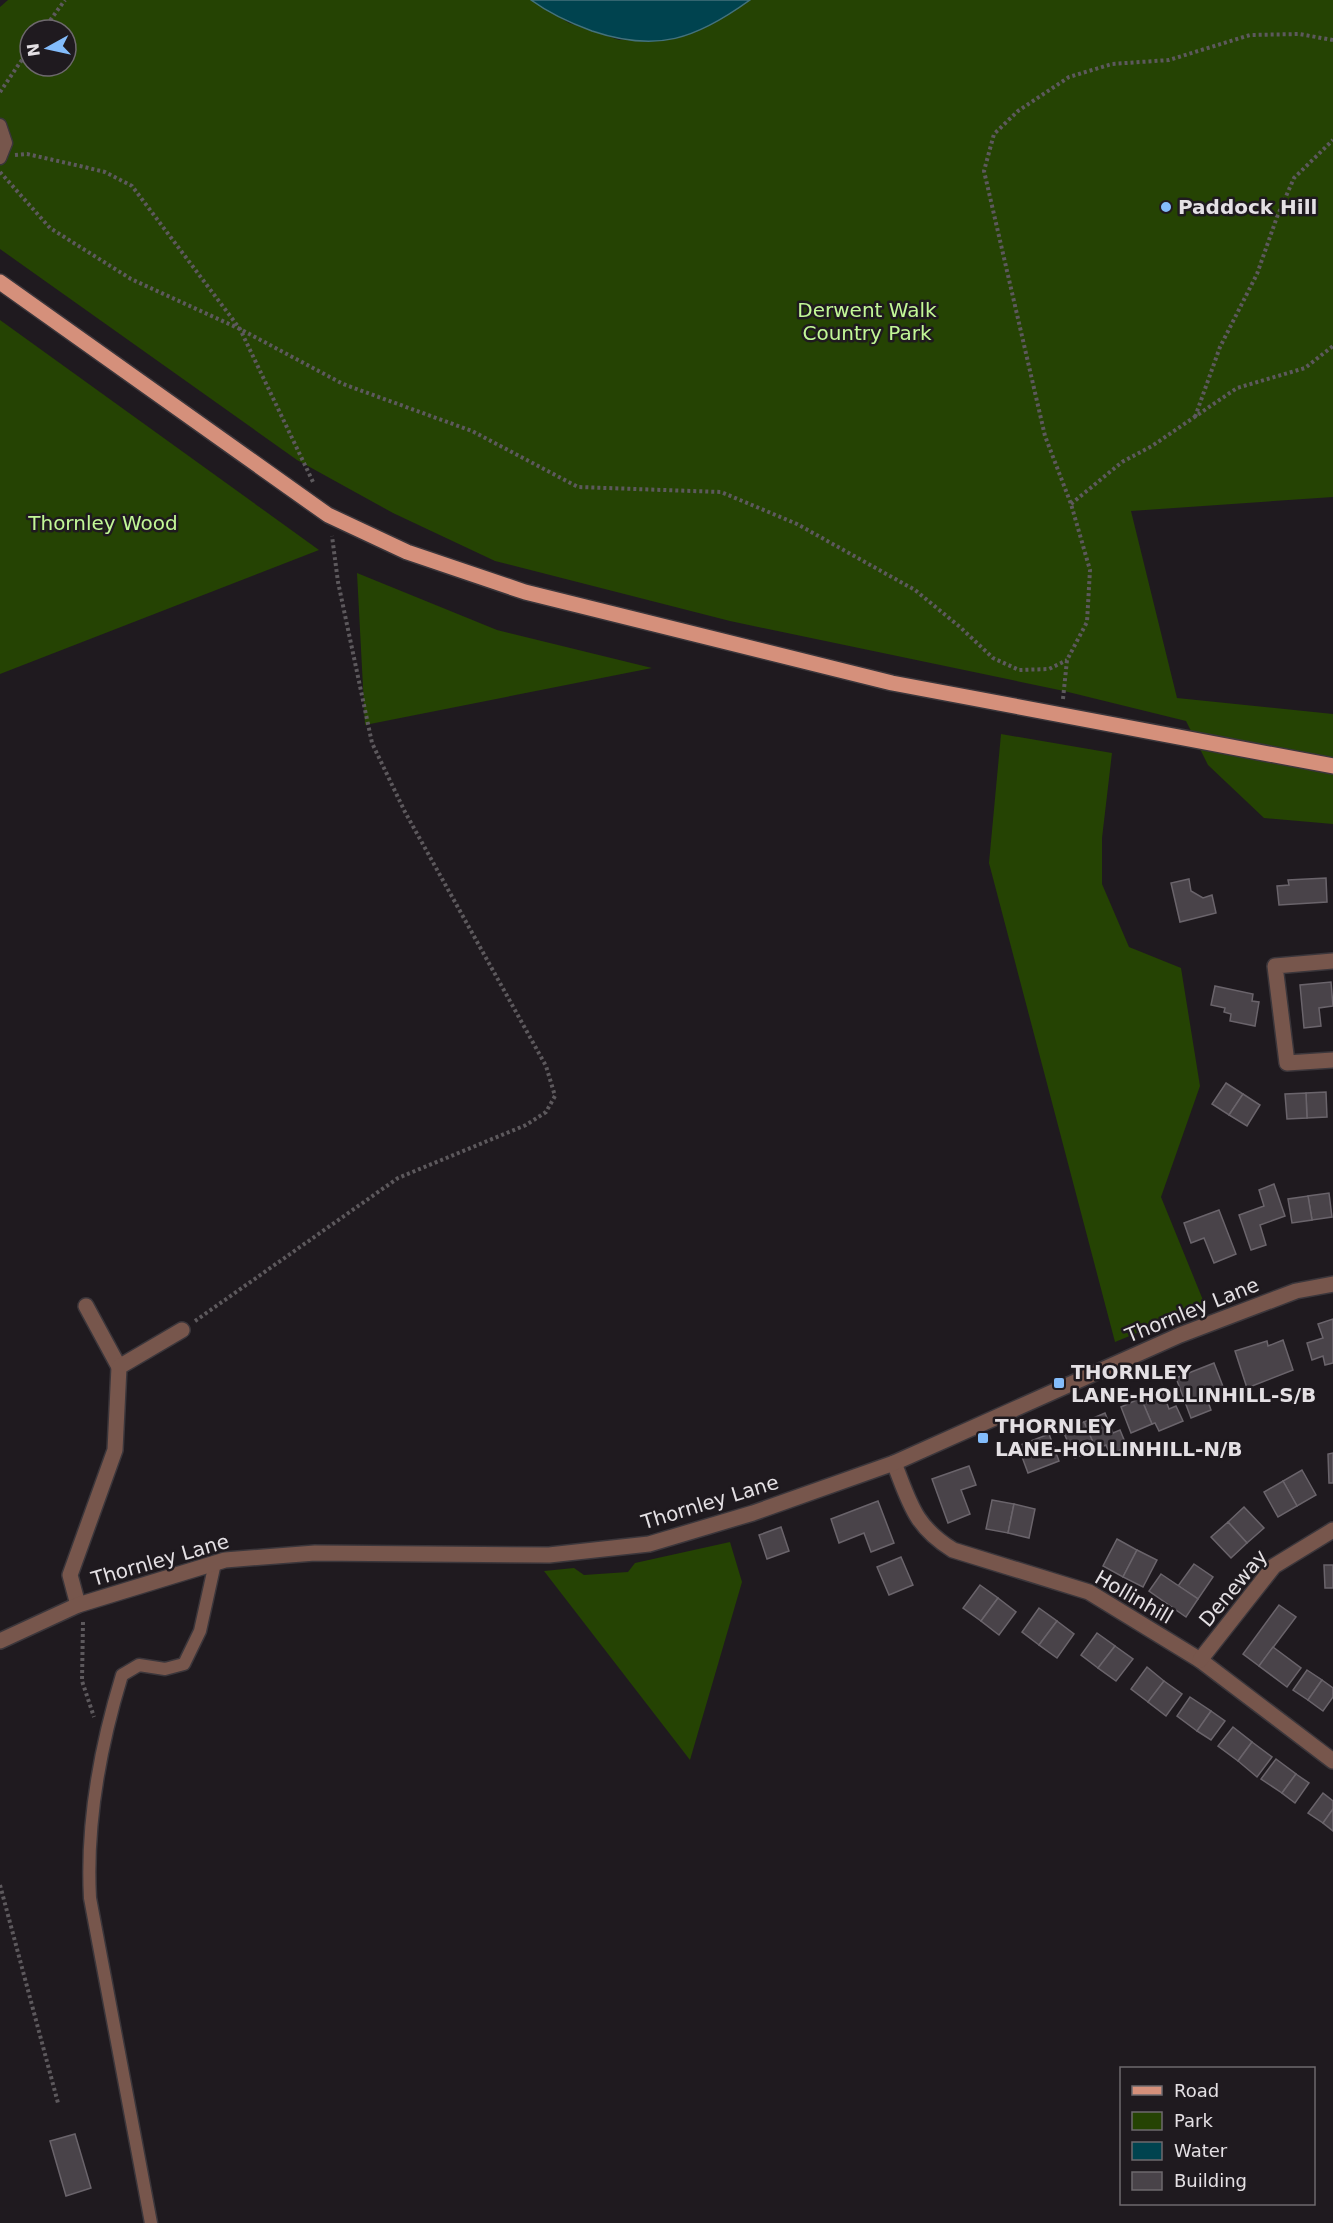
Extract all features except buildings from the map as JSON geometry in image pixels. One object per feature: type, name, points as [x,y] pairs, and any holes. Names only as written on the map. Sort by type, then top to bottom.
[{"type":"main road","points":[[0,282],[328,515],[407,552],[525,592],[892,683],[1333,766]]},
{"type":"street","points":[[1333,961],[1275,966],[1287,1063],[1333,1060]]},
{"type":"street","name":"Thornley Lane","points":[[0,1641],[78,1605],[215,1563],[315,1553],[549,1555],[649,1544],[753,1514],[894,1464],[1180,1335],[1296,1291],[1333,1284]]},
{"type":"street","points":[[78,1605],[70,1575],[115,1450],[119,1367],[87,1306]]},
{"type":"street","points":[[119,1367],[182,1330]]},
{"type":"street","name":"Hollinhill","points":[[894,1464],[921,1525],[937,1540],[953,1550],[1089,1592],[1200,1660],[1333,1761]]},
{"type":"street","name":"Deneway","points":[[1200,1660],[1274,1566],[1333,1530]]},
{"type":"lane","points":[[0,125],[6,143],[0,158]]},
{"type":"lane","points":[[151,2223],[90,1898],[88,1862],[90,1825],[104,1748],[122,1675],[139,1665],[165,1669],[184,1664],[200,1631],[215,1563]]},
{"type":"path","points":[[52,18],[65,0]]},
{"type":"path","points":[[1063,715],[1067,660],[1087,622],[1090,570],[1071,504],[1045,436],[984,171],[994,134],[1018,111],[1069,77],[1112,64],[1169,60],[1250,35],[1299,34],[1333,40]]},
{"type":"path","points":[[0,92],[18,65]]},
{"type":"path","points":[[1195,417],[1220,347],[1257,274],[1294,178],[1333,140]]},
{"type":"path","points":[[27,154],[105,172],[132,186],[240,329],[328,515],[338,582],[372,743],[405,812],[546,1066],[555,1096],[546,1112],[526,1125],[458,1151],[398,1178],[182,1330]]},
{"type":"path","points":[[0,172],[50,228],[131,279],[240,329],[343,384],[472,431],[578,487],[721,492],[797,524],[915,590],[993,658],[1019,670],[1049,669],[1067,660]]},
{"type":"path","points":[[1071,504],[1122,462],[1237,388],[1305,368],[1333,346]]},
{"type":"path","points":[[78,1605],[85,1628],[82,1681],[94,1717],[97,1738],[104,1748]]},
{"type":"path","points":[[0,1885],[58,2103]]},
{"type":"green space","name":"Derwent Walk Country Park","points":[[8,0],[531,0],[569,23],[619,40],[701,30],[750,0],[1333,0],[1333,497],[1131,511],[1177,698],[1333,714],[1333,824],[1264,818],[1208,765],[1186,721],[1064,691],[730,621],[495,561],[393,513],[297,460],[0,249],[0,7]]},
{"type":"green space","name":"Thornley Wood","points":[[0,320],[319,550],[0,674]]},
{"type":"green space","points":[[357,573],[497,630],[652,668],[365,725]]},
{"type":"green space","points":[[1001,734],[1112,753],[1102,838],[1102,884],[1129,947],[1181,968],[1200,1086],[1161,1197],[1205,1305],[1115,1342],[989,863]]},
{"type":"green space","points":[[730,1542],[742,1582],[690,1760],[544,1571],[574,1568],[584,1575],[628,1572],[635,1563]]},
{"type":"water","points":[[531,0],[750,0],[693,33],[656,41],[637,41],[615,38],[576,25],[545,10]]},
{"type":"place","name":"Paddock Hill","points":[[1166,207]]},
{"type":"place","name":"THORNLEY LANE-HOLLINHILL-S/B","points":[[1059,1383]]},
{"type":"place","name":"THORNLEY LANE-HOLLINHILL-N/B","points":[[983,1438]]}]
